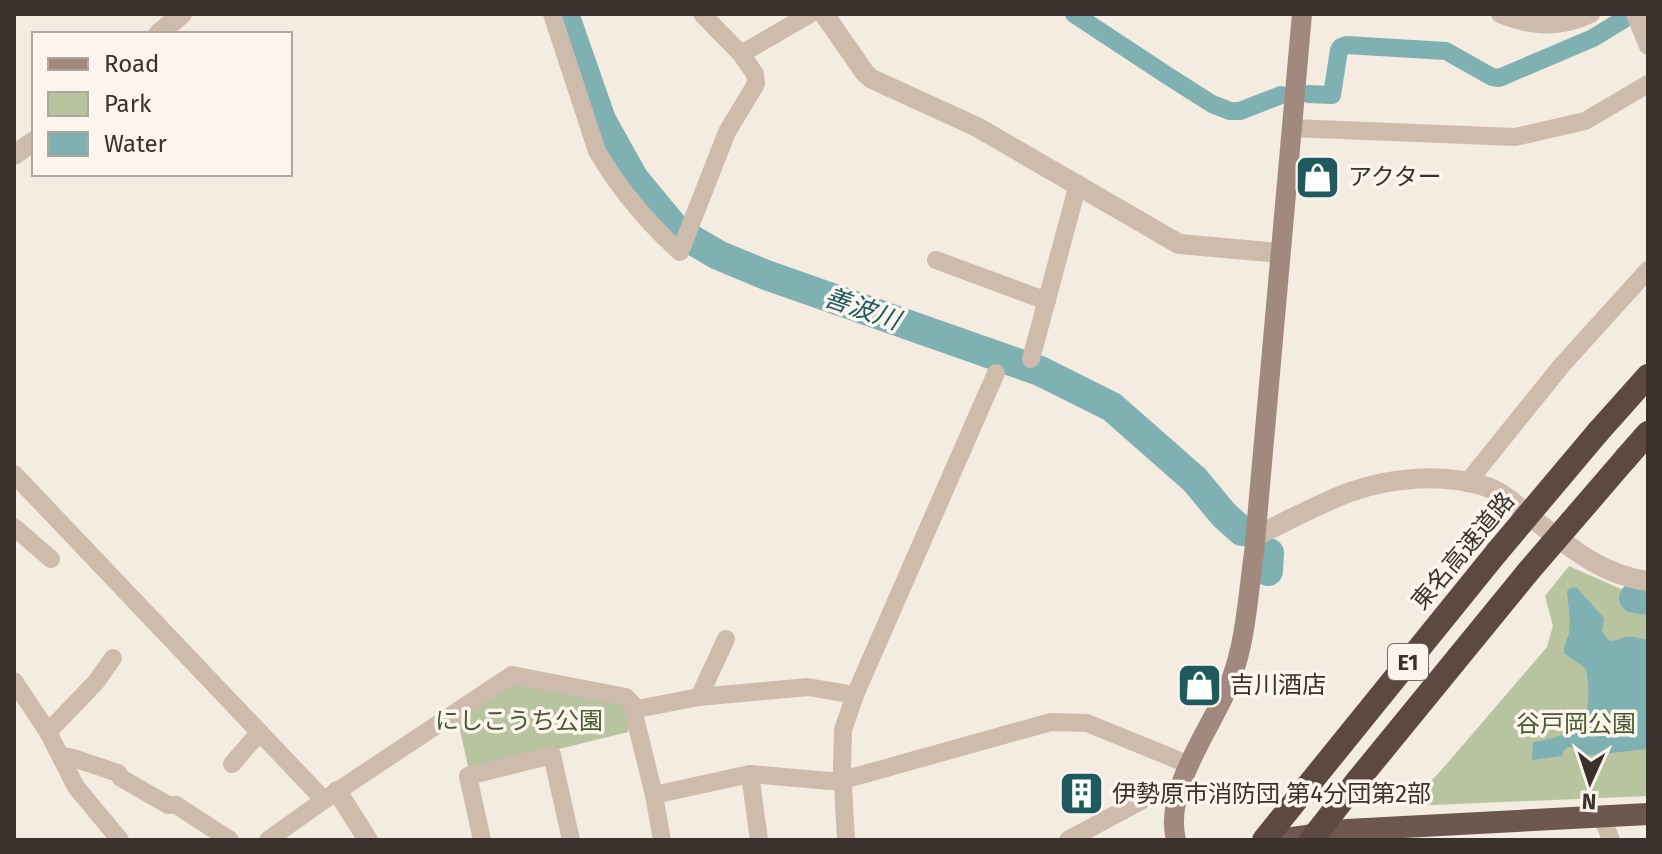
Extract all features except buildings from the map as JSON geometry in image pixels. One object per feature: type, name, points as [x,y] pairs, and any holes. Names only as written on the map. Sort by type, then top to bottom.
[{"type":"highway","name":"東名高速道路","points":[[1264,840],[1497,552],[1648,376]]},
{"type":"highway","name":"E1","points":[[1311,840],[1527,573],[1648,433]]},
{"type":"highway","points":[[1279,840],[1347,830],[1648,814]]},
{"type":"main road","points":[[1176,840],[1173,826],[1180,789],[1231,680],[1240,652],[1256,536],[1292,128],[1298,16]]},
{"type":"street","points":[[160,32],[182,14]]},
{"type":"street","points":[[552,14],[597,151],[609,171],[680,252],[727,132],[756,84],[755,74],[741,54],[702,14]]},
{"type":"street","points":[[741,54],[810,14]]},
{"type":"street","points":[[824,14],[872,79],[977,127],[1179,244],[1280,253]]},
{"type":"street","points":[[1500,14],[1520,23],[1560,25],[1591,14]]},
{"type":"street","points":[[1635,14],[1648,46]]},
{"type":"street","points":[[1292,128],[1515,137],[1585,121],[1648,84]]},
{"type":"street","points":[[14,155],[32,142]]},
{"type":"street","points":[[1031,359],[1078,184]]},
{"type":"street","points":[[936,260],[1047,301]]},
{"type":"street","points":[[1467,483],[1562,365],[1648,270]]},
{"type":"street","points":[[846,840],[843,730],[855,695],[996,373]]},
{"type":"street","points":[[14,474],[259,733],[330,796],[368,840]]},
{"type":"street","points":[[1256,536],[1350,492],[1399,481],[1442,479],[1488,488],[1504,496],[1578,554],[1625,576],[1648,581]]},
{"type":"street","points":[[14,527],[51,559]]},
{"type":"street","points":[[699,697],[726,639]]},
{"type":"street","points":[[48,732],[96,682],[113,658]]},
{"type":"street","points":[[268,840],[512,675],[626,697],[637,709]]},
{"type":"street","points":[[14,681],[48,732],[76,787],[120,840]]},
{"type":"street","points":[[662,840],[634,714],[637,709],[699,697],[808,687],[855,695]]},
{"type":"street","points":[[654,795],[750,774],[843,780],[1051,722],[1087,723],[1190,765]]},
{"type":"street","points":[[232,764],[259,733]]},
{"type":"street","points":[[482,840],[468,776],[552,755],[571,840]]},
{"type":"street","points":[[61,756],[118,773],[121,778],[168,805],[176,805],[230,840]]},
{"type":"street","points":[[750,774],[759,840]]},
{"type":"street","points":[[1068,840],[1150,796],[1180,789]]},
{"type":"street","points":[[1602,817],[1611,840]]},
{"type":"green space","name":"谷戸岡公園","points":[[1569,566],[1621,589],[1648,595],[1648,796],[1432,805],[1418,803],[1416,795],[1438,774],[1547,647],[1553,626],[1545,596]]},
{"type":"green space","name":"にしこうち公園","points":[[514,678],[627,704],[631,721],[628,732],[469,771],[457,716]]},
{"type":"water","points":[[1576,587],[1604,618],[1602,631],[1608,639],[1628,637],[1648,640],[1648,749],[1583,756],[1580,749],[1569,747],[1562,756],[1532,760],[1533,742],[1574,729],[1586,712],[1586,669],[1564,653],[1570,628],[1567,591]]},
{"type":"waterway","name":"善波川","points":[[564,14],[601,120],[634,179],[677,231],[718,255],[766,275],[1040,371],[1112,407],[1195,480],[1242,531]]},
{"type":"waterway","points":[[1074,14],[1212,104],[1230,111],[1240,111],[1281,95]]},
{"type":"waterway","points":[[1308,94],[1332,95],[1339,50],[1346,45],[1446,51],[1499,78],[1593,38],[1629,16]]},
{"type":"waterway","name":"善波川","points":[[1268,571],[1269,553]]},
{"type":"waterway","name":"善波川","points":[[1634,598],[1648,600]]},
{"type":"place","name":"アクター","points":[[1317,177]]},
{"type":"place","name":"吉川酒店","points":[[1199,685]]},
{"type":"place","name":"伊勢原市消防団 第4分団第2部","points":[[1081,794]]}]
